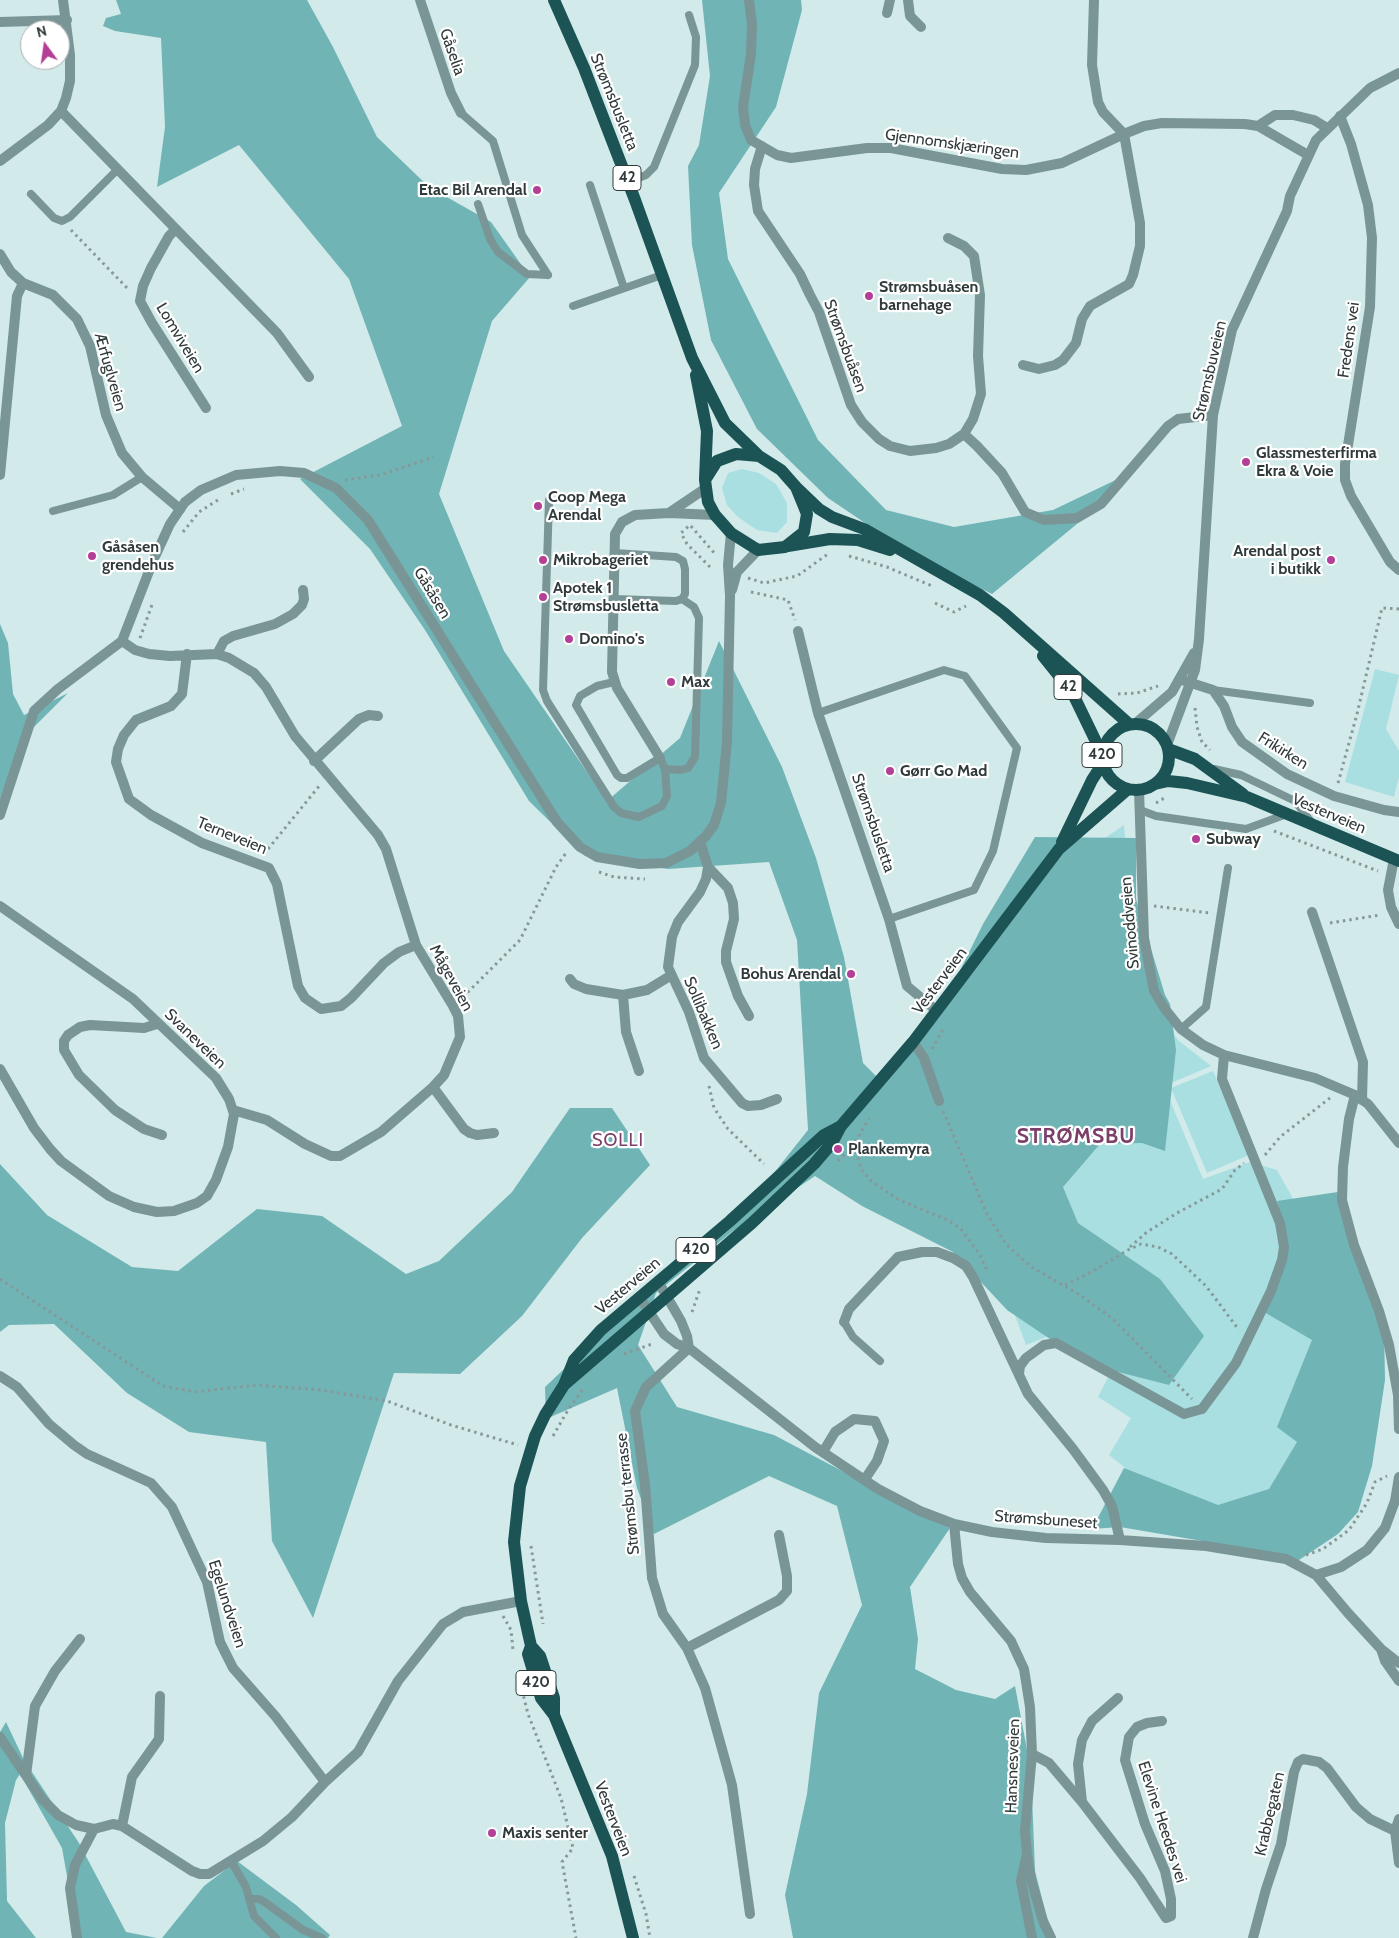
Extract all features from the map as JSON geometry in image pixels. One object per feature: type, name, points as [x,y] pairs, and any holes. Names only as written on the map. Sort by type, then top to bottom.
[{"type":"main road","name":"Strømsbusletta","points":[[554,0],[628,182],[692,358],[725,423],[759,456]]},
{"type":"main road","name":"Strømsbusletta","points":[[692,358],[707,431],[706,484]]},
{"type":"main road","name":"42","points":[[913,557],[858,540],[830,539],[758,550],[731,532],[715,515],[708,502],[706,484],[717,461],[736,454],[759,456],[781,470],[796,487],[832,517],[864,529],[980,595],[1022,628],[1133,724]]},
{"type":"main road","name":"42","points":[[785,547],[804,532],[807,514],[796,487]]},
{"type":"main road","name":"42","points":[[1022,628],[1072,692],[1103,759]]},
{"type":"main road","name":"420","points":[[1155,784],[1134,789],[1112,780],[1103,759],[1105,744],[1111,734],[1119,728],[1133,724],[1155,729],[1167,747]]},
{"type":"main road","name":"Vesterveien","points":[[1167,747],[1195,759],[1247,797]]},
{"type":"main road","points":[[1155,784],[1167,768],[1167,747]]},
{"type":"main road","name":"Vesterveien","points":[[564,1385],[752,1223],[814,1164],[832,1143],[840,1126],[913,1042],[1058,849],[1103,759]]},
{"type":"main road","name":"Vesterveien","points":[[1155,784],[1168,781],[1187,783],[1247,797],[1397,860]]},
{"type":"main road","name":"Vesterveien","points":[[1058,849],[1134,789]]},
{"type":"main road","name":"Vesterveien","points":[[633,1938],[612,1856],[554,1715],[554,1698],[540,1656],[531,1646],[521,1601],[514,1542],[520,1486],[535,1436],[564,1385],[574,1360],[580,1353],[602,1330],[658,1283],[824,1135],[840,1126]]},
{"type":"street","points":[[63,0],[67,20]]},
{"type":"street","name":"Gåselia","points":[[420,0],[451,93],[461,113]]},
{"type":"street","name":"Gjennomskjæringen","points":[[750,0],[752,24],[751,54],[743,107],[745,125],[751,140],[768,152],[791,158],[867,148],[891,148],[1002,169],[1026,170],[1062,163],[1124,134],[1144,126],[1162,123],[1258,126],[1308,156]]},
{"type":"street","points":[[888,13],[890,0]]},
{"type":"street","points":[[908,0],[910,16],[921,26]]},
{"type":"street","points":[[1023,365],[1039,369],[1055,365],[1063,360],[1076,343],[1082,319],[1090,306],[1129,284],[1140,246],[1140,223],[1124,134],[1103,112],[1098,102],[1092,65],[1094,0]]},
{"type":"street","points":[[0,22],[20,21]]},
{"type":"street","points":[[0,161],[48,125],[61,112],[70,81],[69,70]]},
{"type":"street","name":"Strømsbuveien","points":[[1167,747],[1191,683],[1198,643],[1213,415],[1232,330],[1287,211],[1290,196],[1316,140],[1370,88],[1399,73]]},
{"type":"street","points":[[61,112],[277,333],[309,377]]},
{"type":"street","points":[[1258,126],[1275,115],[1314,120],[1327,128]]},
{"type":"street","name":"Fredens vei","points":[[1340,116],[1351,144],[1368,205],[1372,238],[1370,308],[1345,464],[1345,480],[1352,496],[1390,562],[1399,570]]},
{"type":"street","name":"Strømsbuåsen","points":[[762,146],[755,169],[754,185],[758,211],[800,274],[819,312],[844,388],[862,422],[879,439],[890,446],[910,450],[942,446],[964,434]]},
{"type":"street","name":"Lomviveien","points":[[176,229],[169,236],[151,268],[143,286],[140,301],[206,408]]},
{"type":"street","points":[[948,238],[964,246],[974,256],[980,295],[978,356],[980,394],[973,419],[964,434],[1002,473],[1025,512],[1044,520],[1077,518],[1101,504],[1168,426],[1178,419],[1213,415]]},
{"type":"street","name":"Ærfuglveien","points":[[0,254],[11,272],[23,283],[53,295],[77,319],[90,346],[111,432],[122,452],[142,478],[180,509]]},
{"type":"street","points":[[0,475],[17,296],[23,283]]},
{"type":"street","name":"Gåsåsen","points":[[122,641],[153,561],[170,524],[185,502],[200,490],[252,472],[280,471],[304,473],[330,485],[351,501],[368,520],[538,794],[557,822],[580,847],[597,856],[614,861],[640,864],[666,863],[690,851],[700,842],[714,825],[718,816],[725,777],[730,596],[728,565],[731,532]]},
{"type":"street","points":[[669,513],[706,484]]},
{"type":"street","points":[[660,758],[614,682],[611,663],[615,534],[622,522],[635,515],[669,513],[715,515]]},
{"type":"street","name":"Gåsåsen","points":[[730,596],[738,572],[758,550]]},
{"type":"street","points":[[217,654],[224,641],[233,636],[275,624],[292,614],[302,605],[304,599],[303,590]]},
{"type":"street","name":"Strømsbusletta","points":[[798,632],[818,713],[889,919],[907,986],[937,1011]]},
{"type":"street","points":[[0,815],[34,711],[58,689],[122,641]]},
{"type":"street","name":"Mågeveien","points":[[122,641],[135,650],[170,656],[217,654],[240,664],[260,680],[295,736],[314,761],[378,835],[386,849],[416,945],[458,1016],[460,1037],[444,1075],[433,1087],[381,1132],[340,1156],[331,1156],[305,1144],[267,1120],[232,1110]]},
{"type":"street","name":"Strømsbuveien","points":[[1133,724],[1172,692],[1198,643]]},
{"type":"street","name":"Terneveien","points":[[187,654],[182,694],[171,706],[136,720],[124,735],[116,762],[129,799],[151,815],[202,843],[270,868],[274,874],[298,986],[305,998],[316,1007],[329,1010],[341,1006],[352,998],[384,963],[400,952],[416,945]]},
{"type":"street","points":[[1180,679],[1213,690]]},
{"type":"street","name":"Frikirken","points":[[1213,690],[1224,706],[1232,727],[1250,750],[1287,774],[1334,796],[1384,810],[1399,812]]},
{"type":"street","points":[[314,761],[359,719],[369,715],[378,716]]},
{"type":"street","name":"Svinoddveien","points":[[1134,789],[1140,810],[1144,930],[1149,972],[1154,991],[1165,1009],[1181,1029],[1203,1045],[1224,1055],[1315,1078],[1342,1088],[1359,1097],[1391,1130],[1399,1143]]},
{"type":"street","points":[[700,842],[708,868],[728,888],[733,903],[734,919],[726,951],[726,962],[738,996],[749,1016]]},
{"type":"street","points":[[1397,860],[1388,890],[1391,907],[1399,924]]},
{"type":"street","name":"Sollibakken","points":[[708,868],[700,892],[678,922],[672,937],[668,955],[670,976],[689,1012],[704,1058],[742,1103],[748,1106],[761,1105],[777,1099]]},
{"type":"street","name":"Svaneveien","points":[[0,906],[133,999],[157,1024],[216,1078],[229,1099],[232,1110]]},
{"type":"street","points":[[1312,912],[1363,1062],[1359,1097],[1349,1118],[1343,1167],[1343,1206],[1354,1245],[1379,1311],[1389,1346],[1398,1395],[1399,1429]]},
{"type":"street","name":"Sollibakken","points":[[570,979],[574,984],[586,989],[623,995],[647,990],[670,976]]},
{"type":"street","points":[[623,995],[626,1032],[639,1071]]},
{"type":"street","points":[[157,1024],[144,1028],[90,1025],[80,1027],[68,1035],[64,1041],[64,1050],[79,1075],[115,1110],[144,1129],[162,1135]]},
{"type":"street","points":[[913,1042],[924,1058],[939,1101]]},
{"type":"street","points":[[1019,1374],[1020,1366],[1026,1358],[1044,1345],[1056,1343],[1184,1414],[1202,1408],[1236,1363],[1271,1291],[1282,1260],[1284,1247],[1280,1223],[1222,1079],[1224,1055]]},
{"type":"street","points":[[0,1069],[34,1128],[61,1161],[109,1196],[134,1207],[157,1212],[174,1211],[197,1203],[207,1196],[216,1180],[228,1147],[232,1110]]},
{"type":"street","points":[[433,1087],[464,1128],[470,1133],[477,1135],[494,1133]]},
{"type":"street","points":[[844,1322],[849,1310],[898,1257],[922,1252],[936,1252],[953,1258],[966,1266],[973,1277],[1028,1394],[1073,1449],[1103,1490],[1112,1506],[1120,1540]]},
{"type":"street","points":[[658,1283],[681,1321],[687,1336],[688,1348]]},
{"type":"street","name":"Strømsbuneset","points":[[640,1298],[664,1334],[677,1344],[688,1348],[823,1452],[878,1489],[920,1512],[954,1524],[992,1532],[1046,1538],[1120,1540],[1206,1546],[1286,1559],[1316,1575],[1381,1648],[1385,1661],[1399,1680]]},
{"type":"street","name":"Strømsbu terrasse","points":[[688,1348],[646,1387],[635,1411],[645,1485],[652,1578],[663,1614],[687,1648],[705,1688],[732,1785],[750,1914]]},
{"type":"street","name":"Egelundveien","points":[[0,1376],[17,1387],[49,1424],[74,1445],[87,1454],[151,1483],[172,1507],[207,1582],[220,1642],[233,1668],[276,1717],[325,1782]]},
{"type":"street","points":[[823,1452],[835,1432],[854,1419],[875,1421],[884,1441],[877,1461],[865,1479]]},
{"type":"street","points":[[1316,1575],[1341,1567],[1367,1550],[1385,1528],[1395,1501],[1395,1475]]},
{"type":"street","name":"Hansnesveien","points":[[954,1524],[958,1564],[962,1578],[970,1592],[1011,1641],[1024,1669],[1030,1707],[1032,1754],[1025,1830],[1027,1854],[1040,1912],[1051,1938]]},
{"type":"street","points":[[687,1648],[779,1600],[786,1591],[787,1576],[778,1535]]},
{"type":"street","points":[[0,1737],[42,1799],[58,1815],[76,1825],[94,1829],[113,1824],[122,1826],[156,1846],[192,1871],[200,1874],[209,1874],[262,1841],[292,1817],[325,1782],[358,1752],[398,1681],[443,1624],[463,1612],[521,1601]]},
{"type":"street","points":[[26,1775],[35,1706],[54,1671],[80,1639]]},
{"type":"street","points":[[1381,1648],[1399,1663]]},
{"type":"street","points":[[122,1826],[132,1777],[159,1739],[160,1696]]},
{"type":"street","points":[[1082,1802],[1078,1764],[1082,1740],[1092,1721],[1118,1698]]},
{"type":"street","name":"Elevine Heedes vei","points":[[1032,1754],[1049,1763],[1082,1802],[1140,1878],[1166,1918],[1172,1916],[1171,1899],[1165,1871],[1145,1824],[1125,1760],[1129,1737],[1137,1728],[1147,1723],[1162,1721]]},
{"type":"street","name":"Krabbegaten","points":[[1253,1938],[1266,1889],[1281,1844],[1294,1772],[1298,1762],[1303,1759],[1319,1762],[1327,1768],[1356,1807],[1370,1819],[1395,1831]]},
{"type":"street","points":[[1399,1819],[1395,1831],[1399,1863]]},
{"type":"street","points":[[77,1938],[70,1888],[75,1865],[94,1829]]},
{"type":"street","points":[[1027,1854],[1021,1881],[1032,1938]]},
{"type":"lane","points":[[628,182],[646,175],[654,167],[695,64],[696,37],[689,14]]},
{"type":"lane","points":[[461,113],[493,141],[522,235],[548,275],[527,274],[498,252],[490,239],[478,204]]},
{"type":"lane","points":[[30,194],[54,218],[62,221],[70,217],[118,169]]},
{"type":"lane","points":[[590,185],[624,288]]},
{"type":"lane","points":[[573,306],[662,275]]},
{"type":"lane","points":[[53,511],[113,495],[142,478]]},
{"type":"lane","points":[[549,500],[543,682],[547,701],[614,806],[621,813],[639,817],[662,806],[667,796],[665,769],[660,758],[627,778],[621,778],[617,775],[576,705],[580,696],[597,686],[614,682]]},
{"type":"lane","points":[[615,553],[676,557],[683,561],[685,578],[682,599]]},
{"type":"lane","points":[[614,599],[676,601],[682,599]]},
{"type":"lane","points":[[665,769],[680,770],[688,768],[695,757],[699,618],[694,607],[682,599]]},
{"type":"lane","points":[[818,713],[944,670],[965,676],[1017,748],[993,851],[974,890],[889,919]]},
{"type":"lane","points":[[1213,690],[1310,703]]},
{"type":"lane","points":[[1207,768],[1241,775],[1287,796],[1295,801],[1313,825]]},
{"type":"lane","points":[[1140,810],[1156,816],[1246,829],[1287,814]]},
{"type":"lane","points":[[1181,1029],[1206,1007],[1228,868]]},
{"type":"lane","points":[[844,1322],[853,1337],[880,1361]]},
{"type":"lane","points":[[231,1861],[246,1887],[254,1916],[276,1938]]},
{"type":"lane","points":[[249,1899],[259,1899],[303,1930],[322,1938]]},
{"type":"path","points":[[62,221],[140,301]]},
{"type":"path","points":[[330,485],[354,478],[380,475],[434,457]]},
{"type":"path","points":[[180,537],[199,512],[222,496],[252,488]]},
{"type":"path","points":[[710,567],[687,544],[681,533],[690,525],[720,558]]},
{"type":"path","points":[[745,585],[750,578],[764,583],[797,576],[829,554]]},
{"type":"path","points":[[848,555],[887,567],[941,590]]},
{"type":"path","points":[[751,592],[788,600],[798,632]]},
{"type":"path","points":[[135,650],[155,599]]},
{"type":"path","points":[[958,601],[972,610]]},
{"type":"path","points":[[935,603],[954,612],[966,606]]},
{"type":"path","points":[[1334,796],[1357,714],[1382,608],[1399,609]]},
{"type":"path","points":[[1114,693],[1121,696],[1137,694],[1161,684]]},
{"type":"path","points":[[1195,708],[1197,727],[1202,742],[1212,752]]},
{"type":"path","points":[[256,862],[327,777]]},
{"type":"path","points":[[1268,829],[1383,873]]},
{"type":"path","points":[[559,846],[572,857]]},
{"type":"path","points":[[453,1006],[520,940],[556,867],[566,853]]},
{"type":"path","points":[[595,871],[614,877],[651,878]]},
{"type":"path","points":[[1172,909],[1220,914]]},
{"type":"path","points":[[1331,923],[1386,914]]},
{"type":"path","points":[[709,1083],[714,1108],[728,1129],[764,1164]]},
{"type":"path","points":[[1128,1250],[1146,1232],[1222,1189],[1235,1170],[1256,1160],[1280,1137],[1342,1088]]},
{"type":"path","points":[[939,1101],[986,1214],[1006,1244],[1030,1266],[1113,1319],[1202,1408]]},
{"type":"path","points":[[1064,1286],[1142,1244],[1158,1247],[1172,1254],[1206,1286],[1246,1341]]},
{"type":"path","points":[[0,1279],[163,1386],[195,1392],[257,1385],[322,1390],[387,1401],[451,1425],[518,1444]]},
{"type":"path","points":[[622,1355],[652,1344]]},
{"type":"path","points":[[552,1438],[585,1386]]},
{"type":"path","points":[[1286,1559],[1323,1549],[1349,1530],[1367,1503],[1375,1482],[1395,1475]]},
{"type":"path","points":[[530,1539],[544,1632]]},
{"type":"path","points":[[497,1607],[511,1630],[514,1652]]},
{"type":"path","points":[[521,1689],[528,1714],[562,1798],[573,1848],[562,1862],[576,1938]]},
{"type":"path","points":[[633,1874],[646,1914],[650,1938]]},
{"type":"shaded area","points":[[116,0],[307,0],[333,47],[377,137],[429,187],[491,222],[530,277],[492,321],[439,494],[504,651],[607,801],[680,738],[719,641],[782,767],[816,858],[844,957],[863,1063],[880,1080],[938,1015],[983,924],[1035,837],[1136,838],[1136,899],[1165,995],[1170,1004],[1176,1050],[1165,1151],[1142,1143],[1100,1144],[1063,1187],[1078,1223],[1160,1279],[1204,1336],[1169,1385],[1087,1364],[1007,1310],[953,1252],[862,1206],[815,1176],[733,1231],[656,1293],[638,1345],[677,1407],[774,1435],[950,1528],[910,1587],[918,1639],[915,1669],[956,1690],[995,1699],[1015,1686],[1031,1771],[1035,1871],[1052,1938],[793,1938],[785,1895],[807,1794],[819,1693],[862,1605],[837,1506],[769,1476],[654,1534],[637,1488],[617,1388],[546,1419],[545,1387],[690,1250],[766,1183],[808,1130],[797,940],[769,862],[668,869],[585,856],[529,801],[425,630],[370,549],[300,479],[402,426],[349,279],[239,145],[157,187],[165,127],[161,38],[115,31],[103,26],[106,18],[121,14]]},
{"type":"shaded area","points":[[702,0],[801,0],[802,10],[776,107],[719,193],[728,259],[818,440],[886,510],[954,527],[1053,510],[1124,476],[1089,514],[992,594],[911,554],[828,498],[757,429],[711,340],[692,245],[688,166],[699,145],[710,76]]},
{"type":"shaded area","points":[[742,469],[759,473],[776,484],[787,503],[787,522],[777,533],[757,530],[738,517],[727,505],[722,488],[728,473]]},
{"type":"shaded area","points":[[0,624],[8,643],[13,694],[24,715],[68,693],[24,737],[0,799]]},
{"type":"shaded area","points":[[1375,669],[1399,675],[1386,729],[1399,751],[1399,777],[1394,797],[1345,782]]},
{"type":"shaded area","points":[[1124,825],[1134,955],[1161,1018],[1179,1041],[1211,1066],[1164,1086],[1203,1179],[1250,1162],[1277,1170],[1337,1277],[1318,1530],[1162,1497],[1109,1455],[1131,1418],[1098,1397],[1114,1366],[1059,1332],[1026,1345],[998,1269],[1089,849]]},
{"type":"shaded area","points":[[1213,1071],[1249,1155],[1207,1173],[1171,1088]]},
{"type":"shaded area","points":[[570,1108],[612,1108],[650,1165],[582,1238],[522,1316],[460,1374],[394,1373],[313,1618],[272,1541],[266,1442],[189,1432],[127,1393],[54,1324],[9,1325],[0,1332],[0,1164],[47,1215],[132,1267],[178,1271],[257,1209],[322,1216],[406,1274],[439,1261],[512,1192]]},
{"type":"shaded area","points":[[1338,1192],[1384,1327],[1385,1380],[1372,1466],[1358,1512],[1338,1534],[1296,1562],[1214,1543],[1120,1527],[1092,1529],[1124,1468],[1218,1505],[1269,1489],[1297,1442],[1277,1427],[1312,1340],[1264,1312],[1287,1240],[1277,1201]]},
{"type":"shaded area","points":[[6,1722],[24,1760],[79,1843],[126,1932],[157,1938],[78,1938],[62,1848],[20,1774],[16,1780],[5,1823],[7,1901],[36,1938],[0,1938],[0,1732]]},
{"type":"shaded area","points":[[237,1861],[296,1905],[330,1935],[328,1938],[162,1938],[204,1886]]},
{"type":"place","name":"Etac Bil Arendal","points":[[537,190]]},
{"type":"place","name":"Strømsbuåsen barnehage","points":[[869,296]]},
{"type":"place","name":"Glassmesterfirma Ekra & Voie","points":[[1246,462]]},
{"type":"place","name":"Coop Mega Arendal","points":[[538,506]]},
{"type":"place","name":"Gåsåsen grendehus","points":[[92,556]]},
{"type":"place","name":"Mikrobageriet","points":[[543,560]]},
{"type":"place","name":"Arendal post i butikk","points":[[1331,560]]},
{"type":"place","name":"Apotek 1 Strømsbusletta","points":[[543,597]]},
{"type":"place","name":"Domino's","points":[[569,639]]},
{"type":"place","name":"Max","points":[[671,682]]},
{"type":"place","name":"Gørr Go Mad","points":[[890,771]]},
{"type":"place","name":"Subway","points":[[1196,839]]},
{"type":"place","name":"Bohus Arendal","points":[[851,974]]},
{"type":"place","name":"Plankemyra","points":[[838,1149]]},
{"type":"place","name":"Maxis senter","points":[[492,1833]]},
{"type":"district","name":"STRØMSBU","points":[[1076,1137]]},
{"type":"district","name":"SOLLI","points":[[618,1141]]}]
